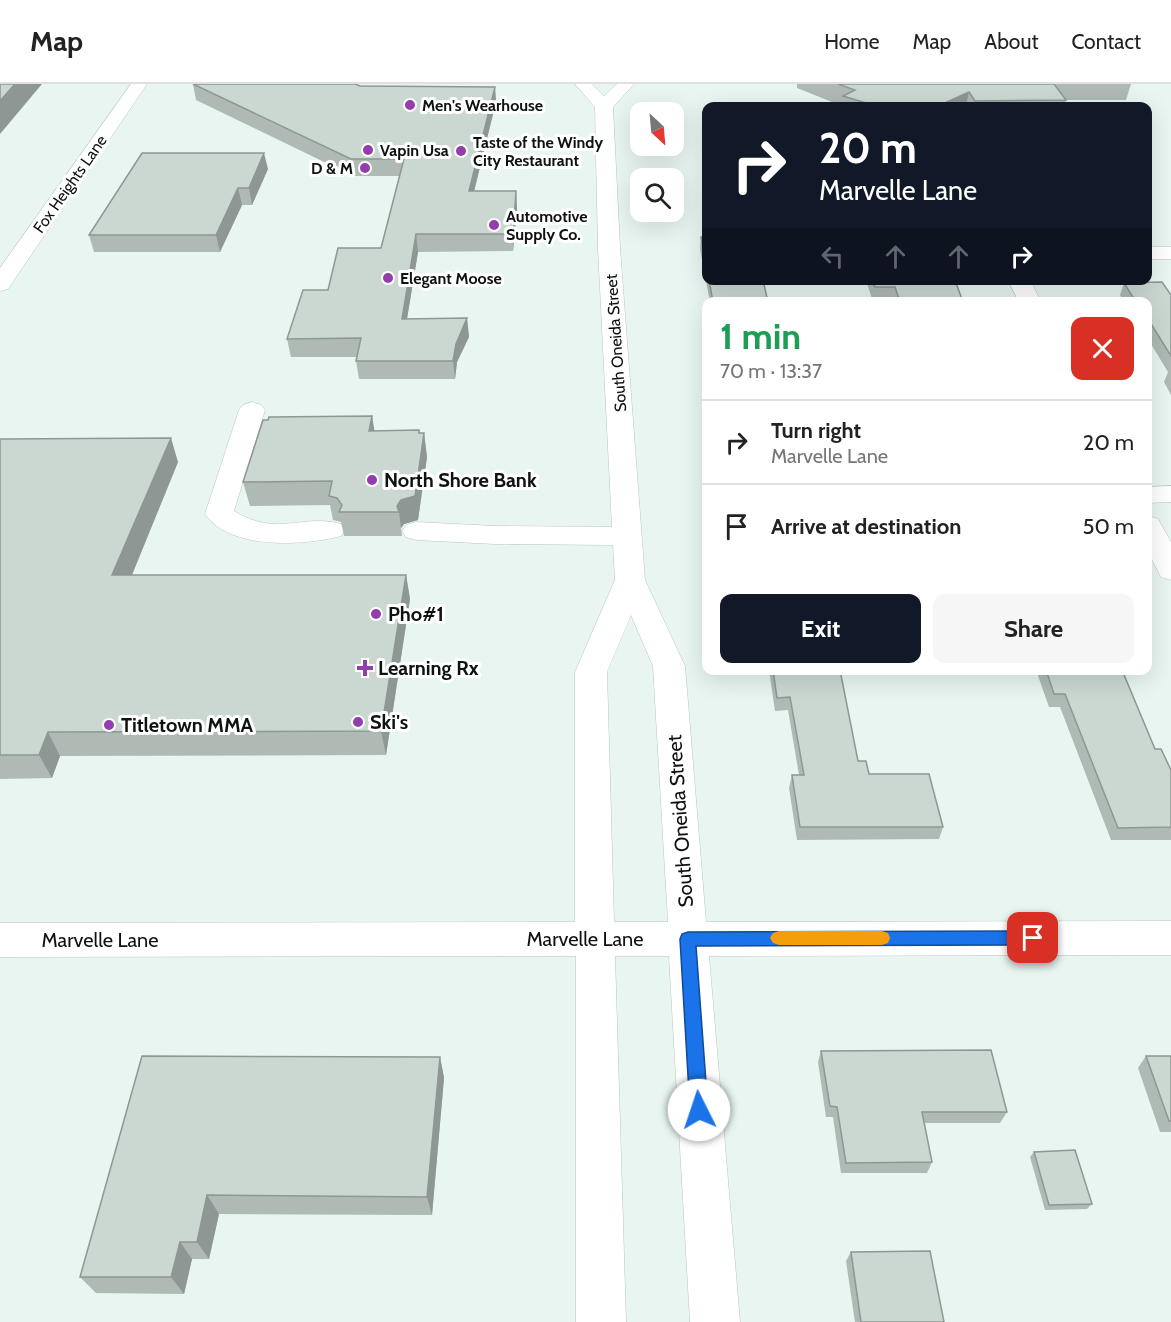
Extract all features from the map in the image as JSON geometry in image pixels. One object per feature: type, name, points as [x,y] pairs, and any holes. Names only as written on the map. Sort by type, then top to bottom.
[{"type":"street","name":"Fox Heights Lane","points":[[2,279],[139,84]]},
{"type":"street","points":[[583,84],[604,106],[626,84]]},
{"type":"street","name":"South Oneida Street","points":[[604,106],[610,259],[630,580],[669,666],[714,1322]]},
{"type":"street","points":[[1152,253],[1171,253]]},
{"type":"street","points":[[252,410],[219,514],[237,527],[260,535],[331,530]]},
{"type":"street","points":[[1152,495],[1171,494]]},
{"type":"street","points":[[416,531],[495,536],[629,536]]},
{"type":"street","points":[[1152,533],[1171,570]]},
{"type":"street","name":"South Oneida Street","points":[[601,1322],[591,672],[630,580]]},
{"type":"street","name":"Marvelle Lane","points":[[0,940],[1171,938]]},
{"type":"building","points":[[0,84],[15,84],[0,101]]},
{"type":"building","points":[[193,84],[495,87],[469,191],[516,191],[513,234],[416,234],[402,319],[467,318],[456,344],[453,361],[356,361],[361,338],[287,339],[303,290],[328,290],[338,248],[381,248],[404,159],[351,159]]},
{"type":"building","points":[[838,84],[1054,84],[1066,100],[975,101],[969,92],[947,102],[863,102],[843,96],[855,90]]},
{"type":"building","points":[[142,153],[264,153],[249,188],[238,188],[216,235],[89,235]]},
{"type":"building","points":[[1152,282],[1162,282],[1171,295],[1171,356],[1152,325],[1152,297],[1133,297],[1125,285],[1152,285]]},
{"type":"building","points":[[710,285],[764,285],[767,297],[712,297]]},
{"type":"building","points":[[874,285],[957,285],[961,297],[898,297],[895,287],[875,287]]},
{"type":"building","points":[[372,416],[369,431],[419,430],[419,433],[424,433],[415,496],[401,500],[397,506],[399,512],[339,512],[342,505],[337,498],[329,496],[332,481],[243,482],[263,420],[268,420],[269,417]]},
{"type":"building","points":[[171,438],[112,575],[406,575],[381,731],[48,732],[39,755],[0,755],[0,439]]},
{"type":"building","points":[[774,675],[841,675],[858,761],[866,761],[869,774],[929,774],[943,827],[800,827],[792,775],[804,775],[790,697],[777,698]]},
{"type":"building","points":[[1048,675],[1124,675],[1155,749],[1161,749],[1171,770],[1171,827],[1118,828],[1065,694],[1054,694]]},
{"type":"building","points":[[991,1050],[1007,1112],[922,1112],[932,1162],[846,1163],[837,1107],[830,1106],[821,1051]]},
{"type":"building","points":[[142,1056],[440,1057],[427,1197],[207,1195],[197,1242],[180,1242],[171,1277],[80,1277]]},
{"type":"building","points":[[1146,1056],[1171,1056],[1171,1121],[1169,1121]]},
{"type":"building","points":[[1075,1150],[1092,1204],[1049,1205],[1034,1152]]},
{"type":"building","points":[[930,1251],[944,1322],[861,1322],[851,1252]]},
{"type":"slow traffic","points":[[779,938],[882,938]]},
{"type":"place","name":"Men's Wearhouse","points":[[410,105]]},
{"type":"place","name":"Vapin Usa","points":[[368,150]]},
{"type":"place","name":"Taste of the Windy City Restaurant","points":[[461,151]]},
{"type":"place","name":"D & M","points":[[365,168]]},
{"type":"place","name":"Automotive Supply Co.","points":[[494,225]]},
{"type":"place","name":"Elegant Moose","points":[[388,278]]},
{"type":"place","name":"North Shore Bank","points":[[372,480]]},
{"type":"place","name":"Pho#1","points":[[376,614]]},
{"type":"place","name":"Learning Rx","points":[[365,668]]},
{"type":"place","name":"Ski's","points":[[358,722]]},
{"type":"place","name":"Titletown MMA","points":[[109,725]]},
{"type":"route","points":[[699,1110],[688,939],[1033,938]]}]
